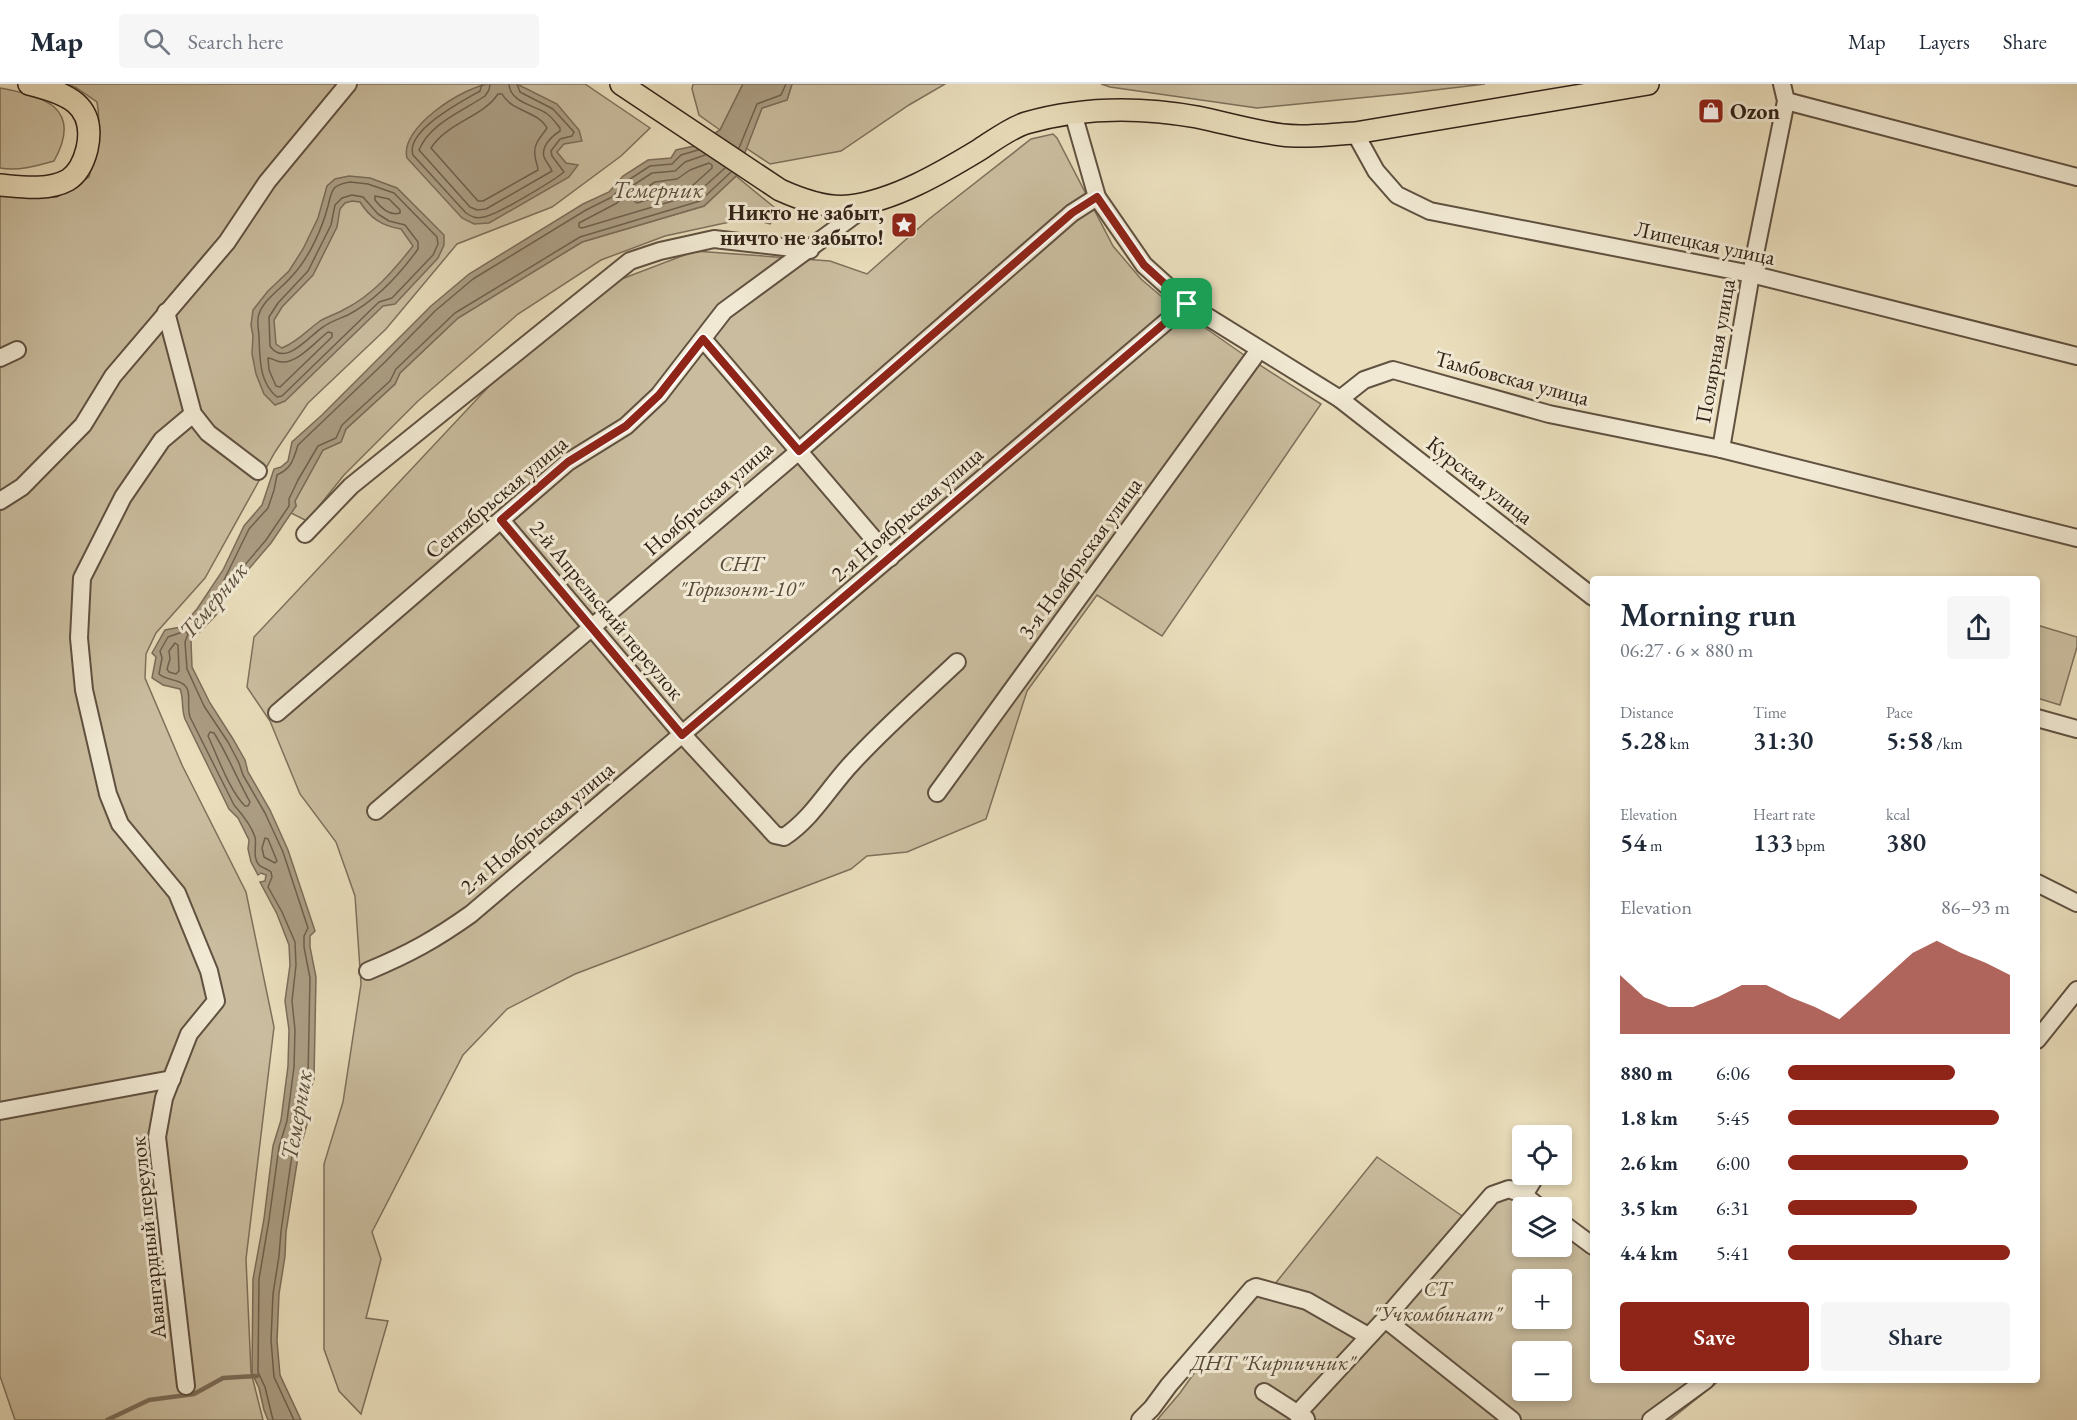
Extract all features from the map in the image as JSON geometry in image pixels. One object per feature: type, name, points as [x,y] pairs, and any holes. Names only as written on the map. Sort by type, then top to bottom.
[{"type":"main road","points":[[0,185],[37,188],[54,185],[69,179],[79,170],[85,158],[89,133],[87,118],[80,107],[70,97],[54,90],[29,84]]},
{"type":"main road","points":[[621,84],[780,190],[799,198],[849,206],[914,187],[1023,123],[1073,113],[1155,111],[1198,117],[1284,135],[1355,133],[1648,84]]},
{"type":"street","points":[[0,501],[22,487],[83,425],[112,376],[227,242],[267,182],[348,84]]},
{"type":"street","name":"Полярная улица","points":[[1721,449],[1751,274],[1786,101],[1782,84]]},
{"type":"street","points":[[1786,101],[2077,177]]},
{"type":"street","points":[[1073,113],[1097,197],[1144,265],[1187,304],[1340,399]]},
{"type":"street","name":"Липецкая улица","points":[[1355,133],[1376,171],[1397,195],[1430,211],[1751,274],[2077,356]]},
{"type":"street","name":"Ноябрьская улица","points":[[376,811],[799,451],[1072,213],[1097,197]]},
{"type":"street","name":"Сентябрьская улица","points":[[277,713],[568,462],[626,426],[659,395],[724,311],[810,250],[876,199]]},
{"type":"street","points":[[305,534],[351,486],[630,261],[660,251],[714,239],[810,250]]},
{"type":"street","name":"2-я Ноябрьская улица","points":[[368,971],[434,940],[471,914],[1187,304]]},
{"type":"street","points":[[166,312],[193,414],[208,433],[258,471]]},
{"type":"street","points":[[703,339],[890,558]]},
{"type":"street","points":[[0,358],[17,350]]},
{"type":"street","name":"3-я Ноябрьская улица","points":[[937,792],[1259,350]]},
{"type":"street","name":"Тамбовская улица","points":[[1340,399],[1364,380],[1393,370],[1549,414],[1721,449],[2077,538]]},
{"type":"street","name":"Курская улица","points":[[1340,399],[1590,595]]},
{"type":"street","name":"Авангардный переулок","points":[[186,1386],[157,1137],[164,1098],[189,1034],[216,1000],[209,971],[177,893],[120,824],[108,794],[84,690],[79,638],[82,578],[123,497],[162,440],[193,414]]},
{"type":"street","name":"2-й Апрельский переулок","points":[[501,520],[682,735],[775,835],[784,837],[795,830],[818,806],[852,763],[957,662]]},
{"type":"street","points":[[2040,719],[2077,729]]},
{"type":"street","points":[[2040,884],[2077,903]]},
{"type":"street","points":[[2040,1036],[2077,990]]},
{"type":"street","points":[[0,1111],[172,1079]]},
{"type":"street","points":[[1264,1392],[1302,1417],[1368,1336],[1492,1196],[1509,1189],[1524,1196],[1530,1185]]},
{"type":"street","points":[[1572,1230],[1590,1244]]},
{"type":"street","points":[[1140,1420],[1256,1287],[1307,1301],[1368,1336]]},
{"type":"street","points":[[1385,1319],[1512,1420]]},
{"type":"street","points":[[1651,1420],[1702,1383]]},
{"type":"green space","points":[[65,84],[585,84],[650,128],[621,156],[552,207],[457,244],[386,329],[308,403],[275,452],[205,578],[156,633],[146,654],[145,678],[182,765],[246,892],[274,1027],[246,1259],[251,1372],[263,1420],[15,1420],[0,1376],[0,194],[17,197],[57,197],[89,177],[98,131],[97,102],[75,87]]},
{"type":"green space","points":[[693,84],[743,84],[720,130],[699,115],[692,89]]},
{"type":"green space","points":[[792,84],[945,84],[909,105],[841,151],[770,164],[746,148],[762,108],[787,100]]},
{"type":"green space","points":[[1101,84],[1485,84],[1257,108]]},
{"type":"green space","points":[[0,88],[44,100],[61,116],[64,128],[62,143],[54,161],[21,168],[0,168]]},
{"type":"green space","name":"СНТ \"Горизонт-10\"","points":[[1053,134],[1113,246],[1141,279],[1168,302],[1244,355],[1321,404],[1162,636],[1097,595],[1027,691],[986,819],[907,852],[867,856],[851,869],[575,974],[507,1009],[463,1055],[372,1232],[381,1259],[366,1318],[388,1321],[361,1414],[339,1391],[324,1349],[324,1164],[343,1102],[361,984],[355,896],[336,842],[300,794],[270,721],[247,687],[254,637],[508,366],[619,280],[695,251],[830,261],[867,274],[929,219],[1031,139]]},
{"type":"green space","points":[[736,176],[780,212],[770,224],[748,218],[665,236],[601,260],[518,314],[418,401],[344,475],[307,521],[291,513],[296,506],[295,501],[323,450],[341,442],[346,429],[395,384],[400,373],[458,318],[582,242],[704,206]]},
{"type":"green space","points":[[2040,626],[2077,637],[2077,647],[2060,705],[2040,699]]},
{"type":"green space","name":"СТ \"Учкомбинат\"","points":[[1377,1157],[1468,1220],[1504,1181],[1525,1197],[1512,1197],[1512,1257],[1572,1257],[1572,1234],[1590,1249],[1590,1383],[1716,1383],[1670,1420],[1157,1420],[1180,1393],[1254,1289],[1266,1295]]},
{"type":"water","points":[[488,84],[517,84],[557,104],[579,130],[582,141],[564,144],[557,152],[566,163],[578,165],[569,177],[489,223],[474,224],[462,218],[407,158],[407,146],[422,122],[435,111],[463,93]]},
{"type":"water","name":"Темерник","points":[[743,84],[792,84],[787,100],[762,108],[736,176],[704,206],[582,242],[458,318],[400,373],[395,384],[346,429],[341,442],[323,450],[295,501],[296,506],[271,543],[224,598],[216,615],[191,641],[192,667],[210,703],[245,760],[248,772],[270,810],[288,850],[315,931],[310,936],[316,977],[314,1079],[304,1108],[307,1124],[298,1157],[286,1232],[279,1294],[277,1341],[280,1375],[301,1420],[268,1420],[252,1373],[253,1279],[264,1219],[273,1146],[281,1120],[288,1066],[289,1030],[285,1001],[290,965],[289,945],[277,914],[260,882],[265,881],[266,875],[261,873],[258,875],[251,862],[248,849],[249,840],[238,818],[229,809],[185,719],[180,689],[163,685],[152,678],[156,657],[152,653],[165,630],[181,627],[197,609],[223,570],[244,526],[262,505],[274,469],[288,461],[292,442],[431,306],[469,274],[583,204],[609,192],[623,176],[648,160],[671,158],[676,150],[694,146],[720,130]]},
{"type":"water","points":[[349,176],[370,178],[397,188],[444,235],[444,245],[438,258],[395,304],[383,306],[285,401],[275,405],[264,394],[256,374],[252,354],[253,310],[268,291],[289,271],[303,249],[318,218],[327,186],[335,179]],"holes":[[[360,202],[377,220],[401,229],[413,246],[391,273],[365,297],[320,321],[298,339],[282,348],[276,344],[274,320],[282,307],[313,275],[337,227],[340,209],[345,203]]]},
{"type":"waterway","points":[[107,1420],[149,1400],[194,1394],[223,1378],[257,1376]]},
{"type":"place","name":"Ozon","points":[[1711,111]]},
{"type":"place","name":"Никто не забыт, ничто не забыто!","points":[[904,225]]},
{"type":"route","points":[[1097,197],[1144,265],[1187,304],[682,735],[501,520],[568,462],[626,426],[659,395],[703,339],[799,451],[1072,213],[1097,197]]},
{"type":"park label","name":"ДНТ \"Кирпичник\"","points":[[1273,1362]]}]
